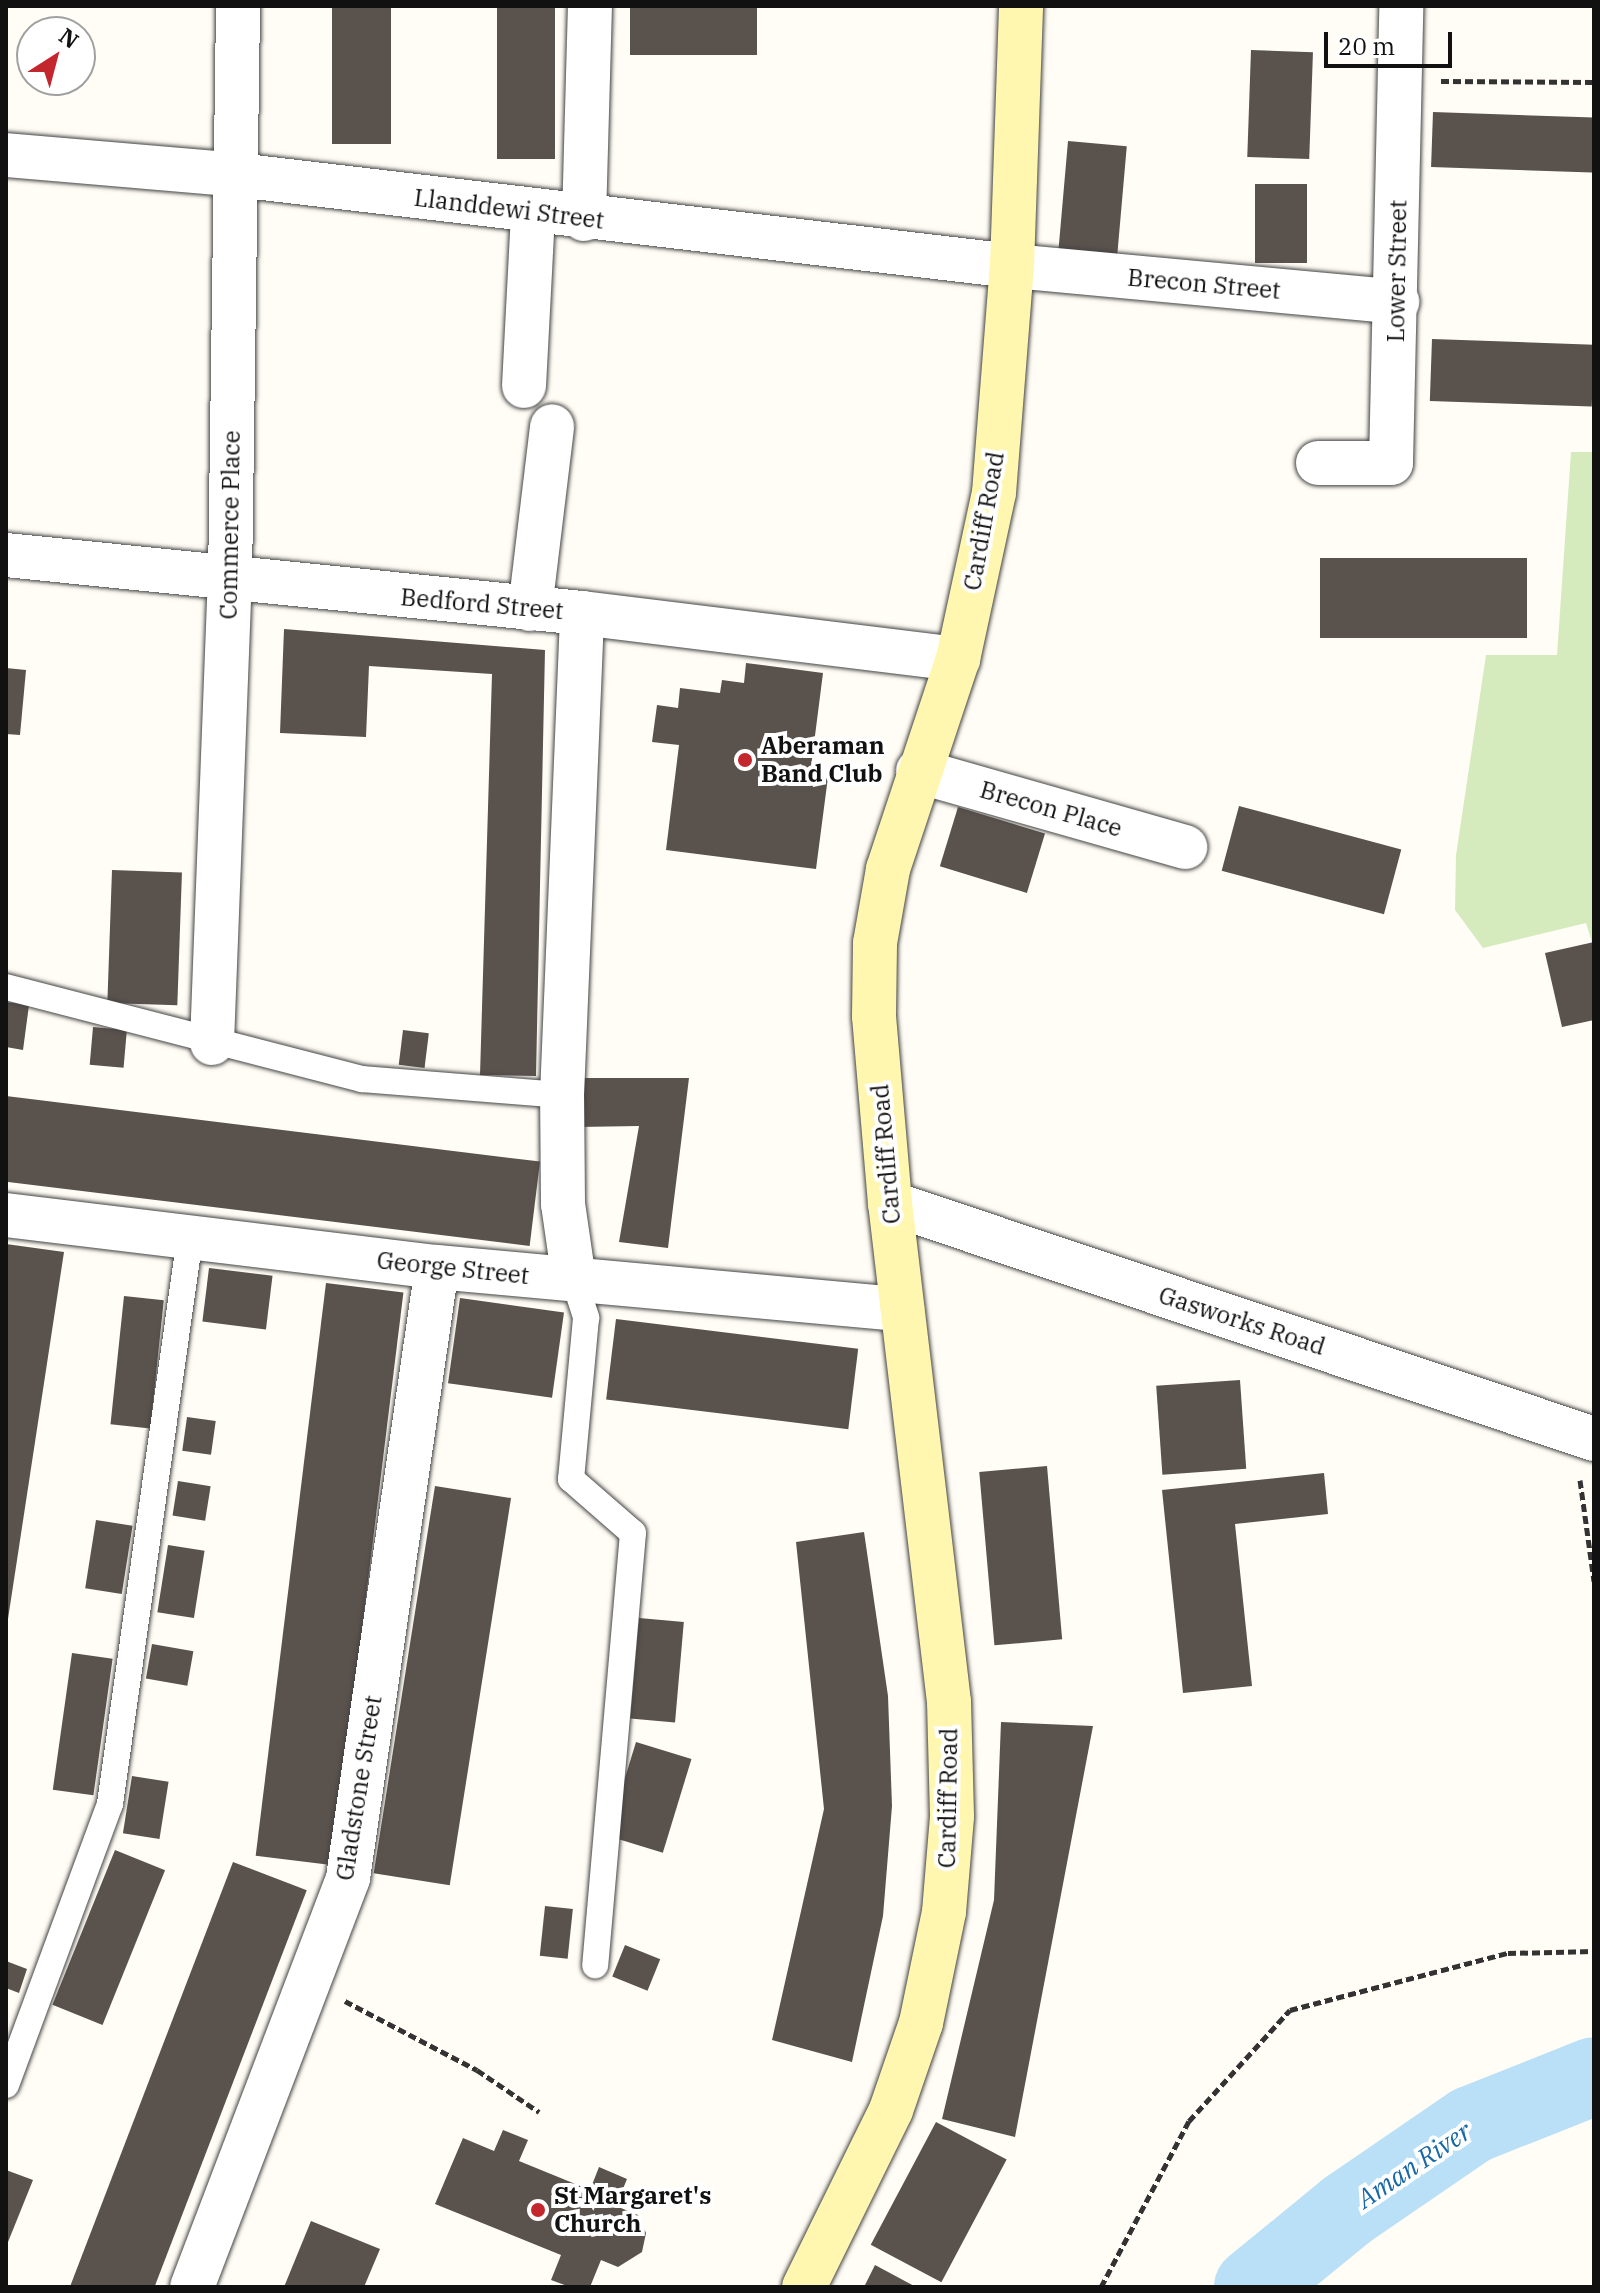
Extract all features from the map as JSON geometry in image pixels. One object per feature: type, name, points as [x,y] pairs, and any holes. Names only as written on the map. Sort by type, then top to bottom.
[{"type":"main road","name":"Cardiff Road","points":[[804,2287],[891,2110],[921,2023],[944,1912],[952,1816],[949,1702],[890,1203],[874,1016],[875,943],[888,869],[918,771],[958,659],[994,493],[1012,266],[1021,6]]},
{"type":"street","name":"Commerce Place","points":[[212,1043],[230,581],[238,6]]},
{"type":"street","points":[[584,219],[590,6]]},
{"type":"street","name":"Lower Street","points":[[1318,463],[1391,463],[1397,302],[1401,6]]},
{"type":"street","name":"Llanddewi Street","points":[[6,155],[237,175],[584,219],[1012,266]]},
{"type":"street","points":[[524,386],[533,213]]},
{"type":"street","name":"Brecon Street","points":[[1012,266],[1397,302]]},
{"type":"street","points":[[530,609],[552,426]]},
{"type":"street","name":"Bedford Street","points":[[6,555],[230,581],[582,613],[958,659]]},
{"type":"street","points":[[574,1280],[563,1204],[562,1095],[582,613]]},
{"type":"street","name":"Brecon Place","points":[[918,771],[1185,847]]},
{"type":"street","name":"Gasworks Road","points":[[890,1203],[1594,1439]]},
{"type":"street","name":"George Street","points":[[6,1215],[437,1267],[902,1309]]},
{"type":"street","name":"Gladstone Street","points":[[192,2287],[348,1878],[437,1267]]},
{"type":"lane","points":[[6,987],[212,1043],[362,1079],[562,1095]]},
{"type":"lane","points":[[6,2085],[110,1804],[190,1237]]},
{"type":"lane","points":[[574,1280],[586,1318],[571,1479],[633,1533],[595,1965]]},
{"type":"path","points":[[1400,83],[1594,82]]},
{"type":"path","points":[[1594,1485],[1580,1480],[1594,1581]]},
{"type":"path","points":[[1101,2287],[1189,2121],[1290,2010],[1508,1953],[1594,1951]]},
{"type":"path","points":[[308,1982],[477,2070],[539,2112]]},
{"type":"green space","points":[[1571,452],[1594,452],[1594,949],[1586,923],[1483,948],[1455,910],[1456,855],[1486,655],[1557,655]]},
{"type":"building","points":[[332,6],[391,6],[391,144],[332,144]]},
{"type":"building","points":[[497,6],[555,6],[555,159],[497,159]]},
{"type":"building","points":[[630,6],[757,6],[757,55],[630,55]]},
{"type":"building","points":[[1251,50],[1313,52],[1309,159],[1247,157]]},
{"type":"building","points":[[1433,112],[1594,118],[1592,173],[1431,167]]},
{"type":"building","points":[[1068,141],[1127,146],[1117,255],[1059,250]]},
{"type":"building","points":[[1255,184],[1307,184],[1307,263],[1255,263]]},
{"type":"building","points":[[1432,339],[1594,345],[1592,407],[1430,401]]},
{"type":"building","points":[[1320,558],[1527,558],[1527,638],[1320,638]]},
{"type":"building","points":[[284,629],[545,650],[536,1076],[480,1075],[492,674],[369,666],[366,737],[280,733]]},
{"type":"building","name":"Aberaman Band Club","points":[[746,663],[823,673],[810,775],[828,777],[816,869],[666,850],[679,745],[652,742],[657,705],[678,708],[680,688],[720,693],[722,680],[744,683]]},
{"type":"building","points":[[6,668],[26,670],[20,735],[6,734]]},
{"type":"building","points":[[1239,806],[1401,849],[1384,914],[1222,871]]},
{"type":"building","points":[[958,807],[1045,834],[1027,893],[940,866]]},
{"type":"building","points":[[112,870],[182,872],[177,1005],[107,1003]]},
{"type":"building","points":[[1594,942],[1594,1020],[1562,1027],[1545,953]]},
{"type":"building","points":[[6,1002],[29,1005],[23,1050],[6,1047]]},
{"type":"building","points":[[93,1027],[127,1030],[124,1068],[90,1065]]},
{"type":"building","points":[[403,1030],[429,1033],[425,1068],[399,1065]]},
{"type":"building","points":[[578,1078],[689,1078],[668,1248],[619,1242],[639,1126],[577,1127]]},
{"type":"building","points":[[6,1096],[540,1162],[530,1246],[6,1182]]},
{"type":"building","points":[[6,1244],[64,1252],[8,1619],[6,1619]]},
{"type":"building","points":[[209,1268],[273,1276],[266,1329],[202,1322]]},
{"type":"building","points":[[326,1283],[403,1293],[333,1865],[256,1856]]},
{"type":"building","points":[[124,1296],[164,1300],[150,1428],[111,1424]]},
{"type":"building","points":[[460,1298],[564,1313],[552,1398],[448,1383]]},
{"type":"building","points":[[616,1319],[858,1349],[848,1429],[606,1399]]},
{"type":"building","points":[[1240,1380],[1246,1469],[1162,1475],[1156,1386]]},
{"type":"building","points":[[187,1417],[216,1421],[211,1455],[182,1451]]},
{"type":"building","points":[[1047,1466],[1062,1639],[994,1645],[979,1472]]},
{"type":"building","points":[[1324,1473],[1328,1514],[1235,1524],[1252,1686],[1183,1693],[1162,1490]]},
{"type":"building","points":[[178,1481],[211,1486],[205,1521],[173,1516]]},
{"type":"building","points":[[435,1486],[511,1498],[450,1885],[374,1873]]},
{"type":"building","points":[[96,1520],[133,1526],[122,1594],[85,1588]]},
{"type":"building","points":[[864,1532],[888,1696],[892,1806],[883,1916],[852,2062],[772,2040],[824,1809],[796,1542]]},
{"type":"building","points":[[168,1545],[205,1551],[194,1618],[157,1612]]},
{"type":"building","points":[[639,1618],[684,1622],[675,1723],[630,1719]]},
{"type":"building","points":[[152,1644],[193,1651],[187,1686],[146,1678]]},
{"type":"building","points":[[72,1653],[113,1659],[93,1795],[53,1790]]},
{"type":"building","points":[[1001,1722],[1093,1726],[1015,2137],[942,2119],[994,1900]]},
{"type":"building","points":[[636,1742],[691,1759],[663,1853],[607,1836]]},
{"type":"building","points":[[132,1776],[169,1782],[159,1839],[123,1833]]},
{"type":"building","points":[[115,1850],[165,1870],[103,2025],[52,2005]]},
{"type":"building","points":[[233,1862],[307,1890],[154,2287],[70,2287]]},
{"type":"building","points":[[545,1906],[573,1909],[568,1959],[540,1956]]},
{"type":"building","points":[[625,1945],[660,1959],[647,1991],[612,1977]]},
{"type":"building","points":[[6,1961],[27,1969],[19,1993],[6,1988]]},
{"type":"building","points":[[936,2122],[1007,2160],[941,2282],[871,2245]]},
{"type":"building","name":"St Margaret's Church","points":[[503,2130],[528,2140],[519,2161],[590,2190],[599,2167],[627,2179],[616,2206],[638,2215],[646,2233],[642,2252],[618,2267],[601,2260],[590,2287],[570,2287],[551,2280],[561,2255],[435,2204],[463,2138],[494,2151]]},
{"type":"building","points":[[6,2170],[33,2180],[6,2247]]},
{"type":"building","points":[[311,2221],[380,2249],[364,2287],[284,2287]]},
{"type":"building","points":[[875,2265],[916,2287],[864,2287]]},
{"type":"waterway","name":"Aman River","points":[[1253,2287],[1347,2210],[1471,2125],[1594,2076]]},
{"type":"place","name":"Aberaman Band Club","points":[[745,760]]},
{"type":"place","name":"St Margaret's Church","points":[[538,2210]]}]
